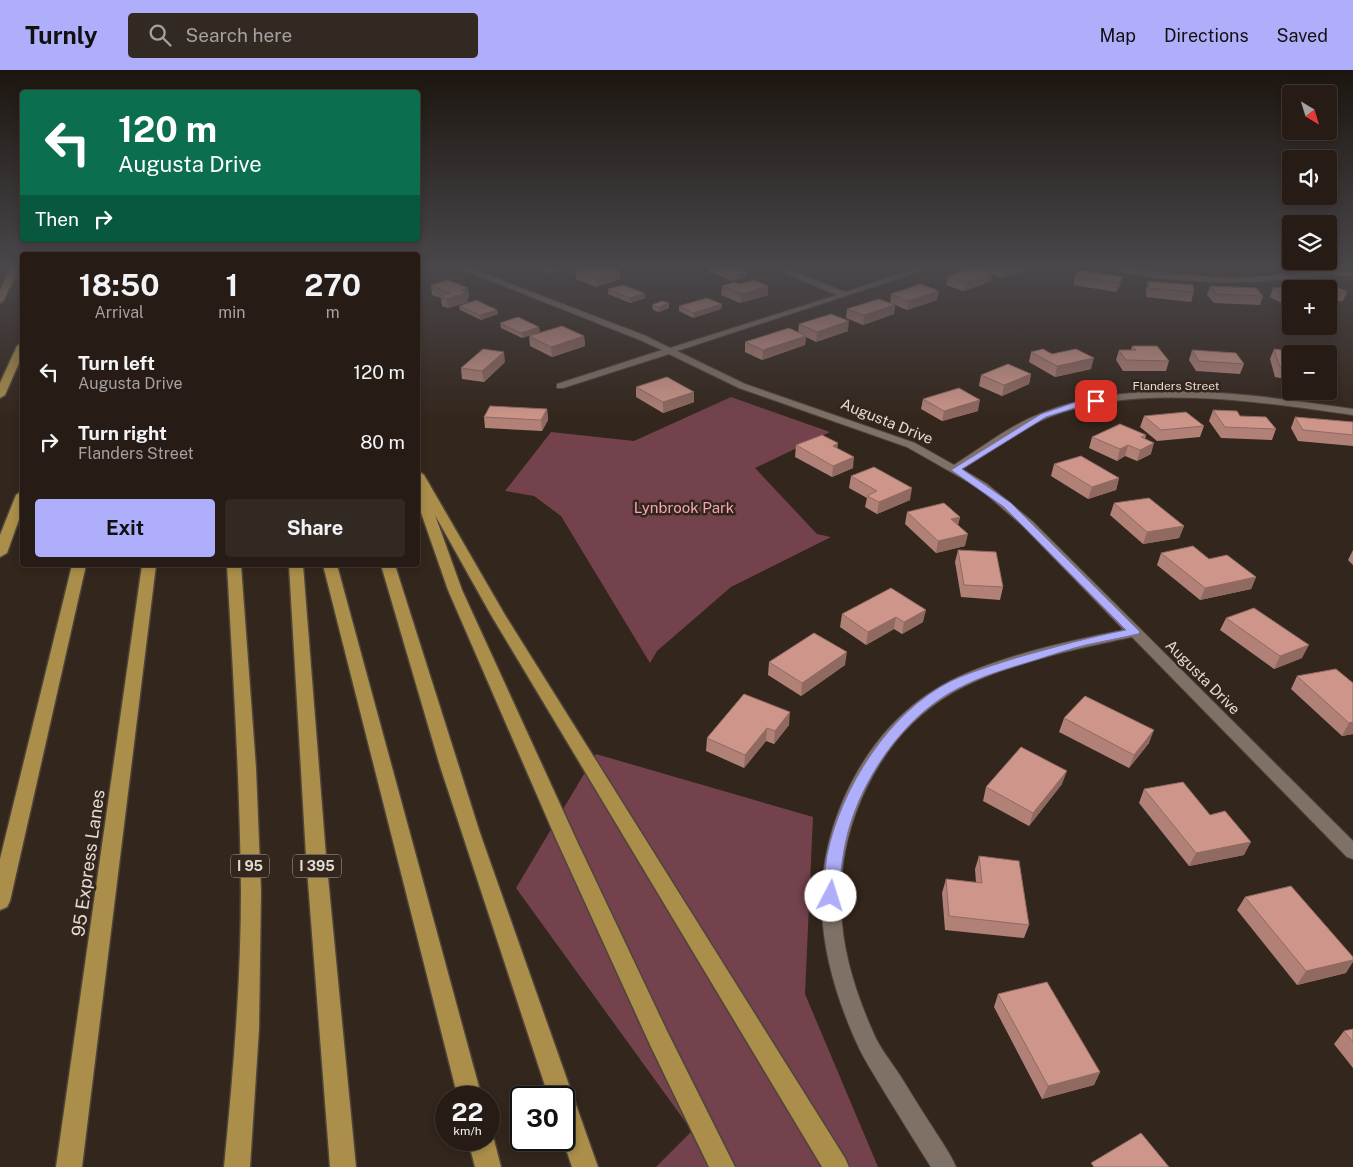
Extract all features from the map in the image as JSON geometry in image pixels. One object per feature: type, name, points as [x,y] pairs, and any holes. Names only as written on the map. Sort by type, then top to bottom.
[{"type":"highway","points":[[0,395],[20,350]]},
{"type":"highway","points":[[420,479],[503,624],[836,1167]]},
{"type":"highway","points":[[420,494],[455,590],[550,803],[659,1039],[722,1167]]},
{"type":"highway","points":[[0,554],[20,500]]},
{"type":"highway","points":[[0,901],[79,567]]},
{"type":"highway","name":"95 Express Lanes","points":[[69,1167],[149,567]]},
{"type":"highway","name":"I 95","points":[[234,567],[246,750],[251,892],[248,1047],[237,1167]]},
{"type":"highway","name":"I 395","points":[[296,567],[316,856],[343,1167]]},
{"type":"highway","points":[[331,567],[467,1086]]},
{"type":"highway","points":[[389,567],[415,658],[476,851],[557,1086]]},
{"type":"highway","points":[[575,1138],[585,1167]]},
{"type":"highway","points":[[484,1151],[488,1167]]},
{"type":"street","name":"Augusta Drive","points":[[591,318],[643,338],[742,386],[877,432],[911,446],[983,486],[1007,505],[1353,852]]},
{"type":"street","points":[[560,386],[771,318]]},
{"type":"street","name":"Flanders Street","points":[[956,470],[1044,416],[1076,405],[1096,401],[1148,397],[1186,397],[1286,403],[1353,412]]},
{"type":"street","points":[[944,1167],[867,1044],[843,977],[834,936],[831,896],[834,856],[844,821],[860,783],[877,756],[895,732],[914,713],[938,695],[956,684],[991,670],[1084,642],[1134,632]]},
{"type":"green space","name":"Lynbrook Park","points":[[731,397],[830,432],[755,468],[817,534],[831,537],[731,587],[657,651],[650,663],[561,516],[534,496],[505,491],[551,432],[634,441]]},
{"type":"green space","points":[[596,754],[813,817],[805,994],[878,1167],[656,1167],[692,1131],[516,888]]},
{"type":"building","points":[[521,318],[539,327],[521,333],[500,323]]},
{"type":"building","points":[[818,318],[842,318],[849,321],[817,332],[799,324]]},
{"type":"building","points":[[562,326],[584,336],[551,347],[529,336]]},
{"type":"building","points":[[789,328],[806,336],[763,350],[745,342]]},
{"type":"building","points":[[1132,346],[1157,346],[1169,361],[1126,360],[1119,350],[1136,350]]},
{"type":"building","points":[[483,349],[504,352],[482,371],[461,368]]},
{"type":"building","points":[[1043,349],[1052,354],[1076,349],[1094,358],[1057,366],[1031,352]]},
{"type":"building","points":[[1274,349],[1282,350],[1282,367],[1280,367]]},
{"type":"building","points":[[1192,350],[1236,353],[1244,364],[1199,361]]},
{"type":"building","points":[[1008,364],[1031,374],[1004,385],[981,375]]},
{"type":"building","points":[[667,377],[694,392],[663,402],[636,387]]},
{"type":"building","points":[[959,388],[980,400],[944,411],[923,399]]},
{"type":"building","points":[[490,406],[547,409],[541,420],[484,417]]},
{"type":"building","points":[[1213,410],[1237,411],[1240,416],[1266,417],[1276,429],[1225,427]]},
{"type":"building","points":[[1186,412],[1204,426],[1161,430],[1144,416]]},
{"type":"building","points":[[1295,417],[1353,422],[1353,435],[1303,430]]},
{"type":"building","points":[[1120,424],[1146,435],[1141,437],[1154,443],[1140,450],[1128,445],[1120,449],[1092,437]]},
{"type":"building","points":[[822,435],[838,443],[833,446],[854,457],[833,466],[796,445]]},
{"type":"building","points":[[1081,456],[1119,478],[1092,487],[1054,464]]},
{"type":"building","points":[[874,467],[912,488],[879,502],[867,496],[877,491],[851,476]]},
{"type":"building","points":[[1149,498],[1184,526],[1147,532],[1114,503]]},
{"type":"building","points":[[944,503],[960,517],[951,519],[968,534],[938,541],[907,512]]},
{"type":"building","points":[[1193,546],[1209,559],[1227,555],[1256,577],[1205,588],[1161,553]]},
{"type":"building","points":[[958,550],[996,552],[1003,587],[964,585]]},
{"type":"building","points":[[891,588],[926,610],[904,622],[896,617],[868,632],[842,614]]},
{"type":"building","points":[[1254,608],[1309,645],[1280,656],[1226,618]]},
{"type":"building","points":[[814,633],[847,652],[802,683],[769,662]]},
{"type":"building","points":[[1336,669],[1353,683],[1353,722],[1349,723],[1297,676]]},
{"type":"building","points":[[744,694],[790,712],[775,731],[767,728],[745,755],[707,738]]},
{"type":"building","points":[[1085,696],[1154,730],[1134,755],[1064,718]]},
{"type":"building","points":[[1021,747],[1067,771],[1033,813],[986,787]]},
{"type":"building","points":[[1183,782],[1210,815],[1225,811],[1251,842],[1196,853],[1144,789]]},
{"type":"building","points":[[979,856],[1019,861],[1029,925],[949,916],[946,879],[982,883]]},
{"type":"building","points":[[1291,886],[1353,957],[1353,960],[1306,971],[1245,897]]},
{"type":"building","points":[[1047,982],[1100,1072],[1048,1086],[998,994]]},
{"type":"building","points":[[1353,1029],[1353,1042],[1344,1031]]},
{"type":"building","points":[[1141,1133],[1169,1167],[1094,1167],[1091,1163]]},
{"type":"route","points":[[831,896],[834,856],[844,821],[860,783],[895,732],[914,713],[956,684],[991,670],[1084,642],[1134,632],[1028,524],[983,486],[956,470],[1033,421],[1058,410],[1096,401]]}]
